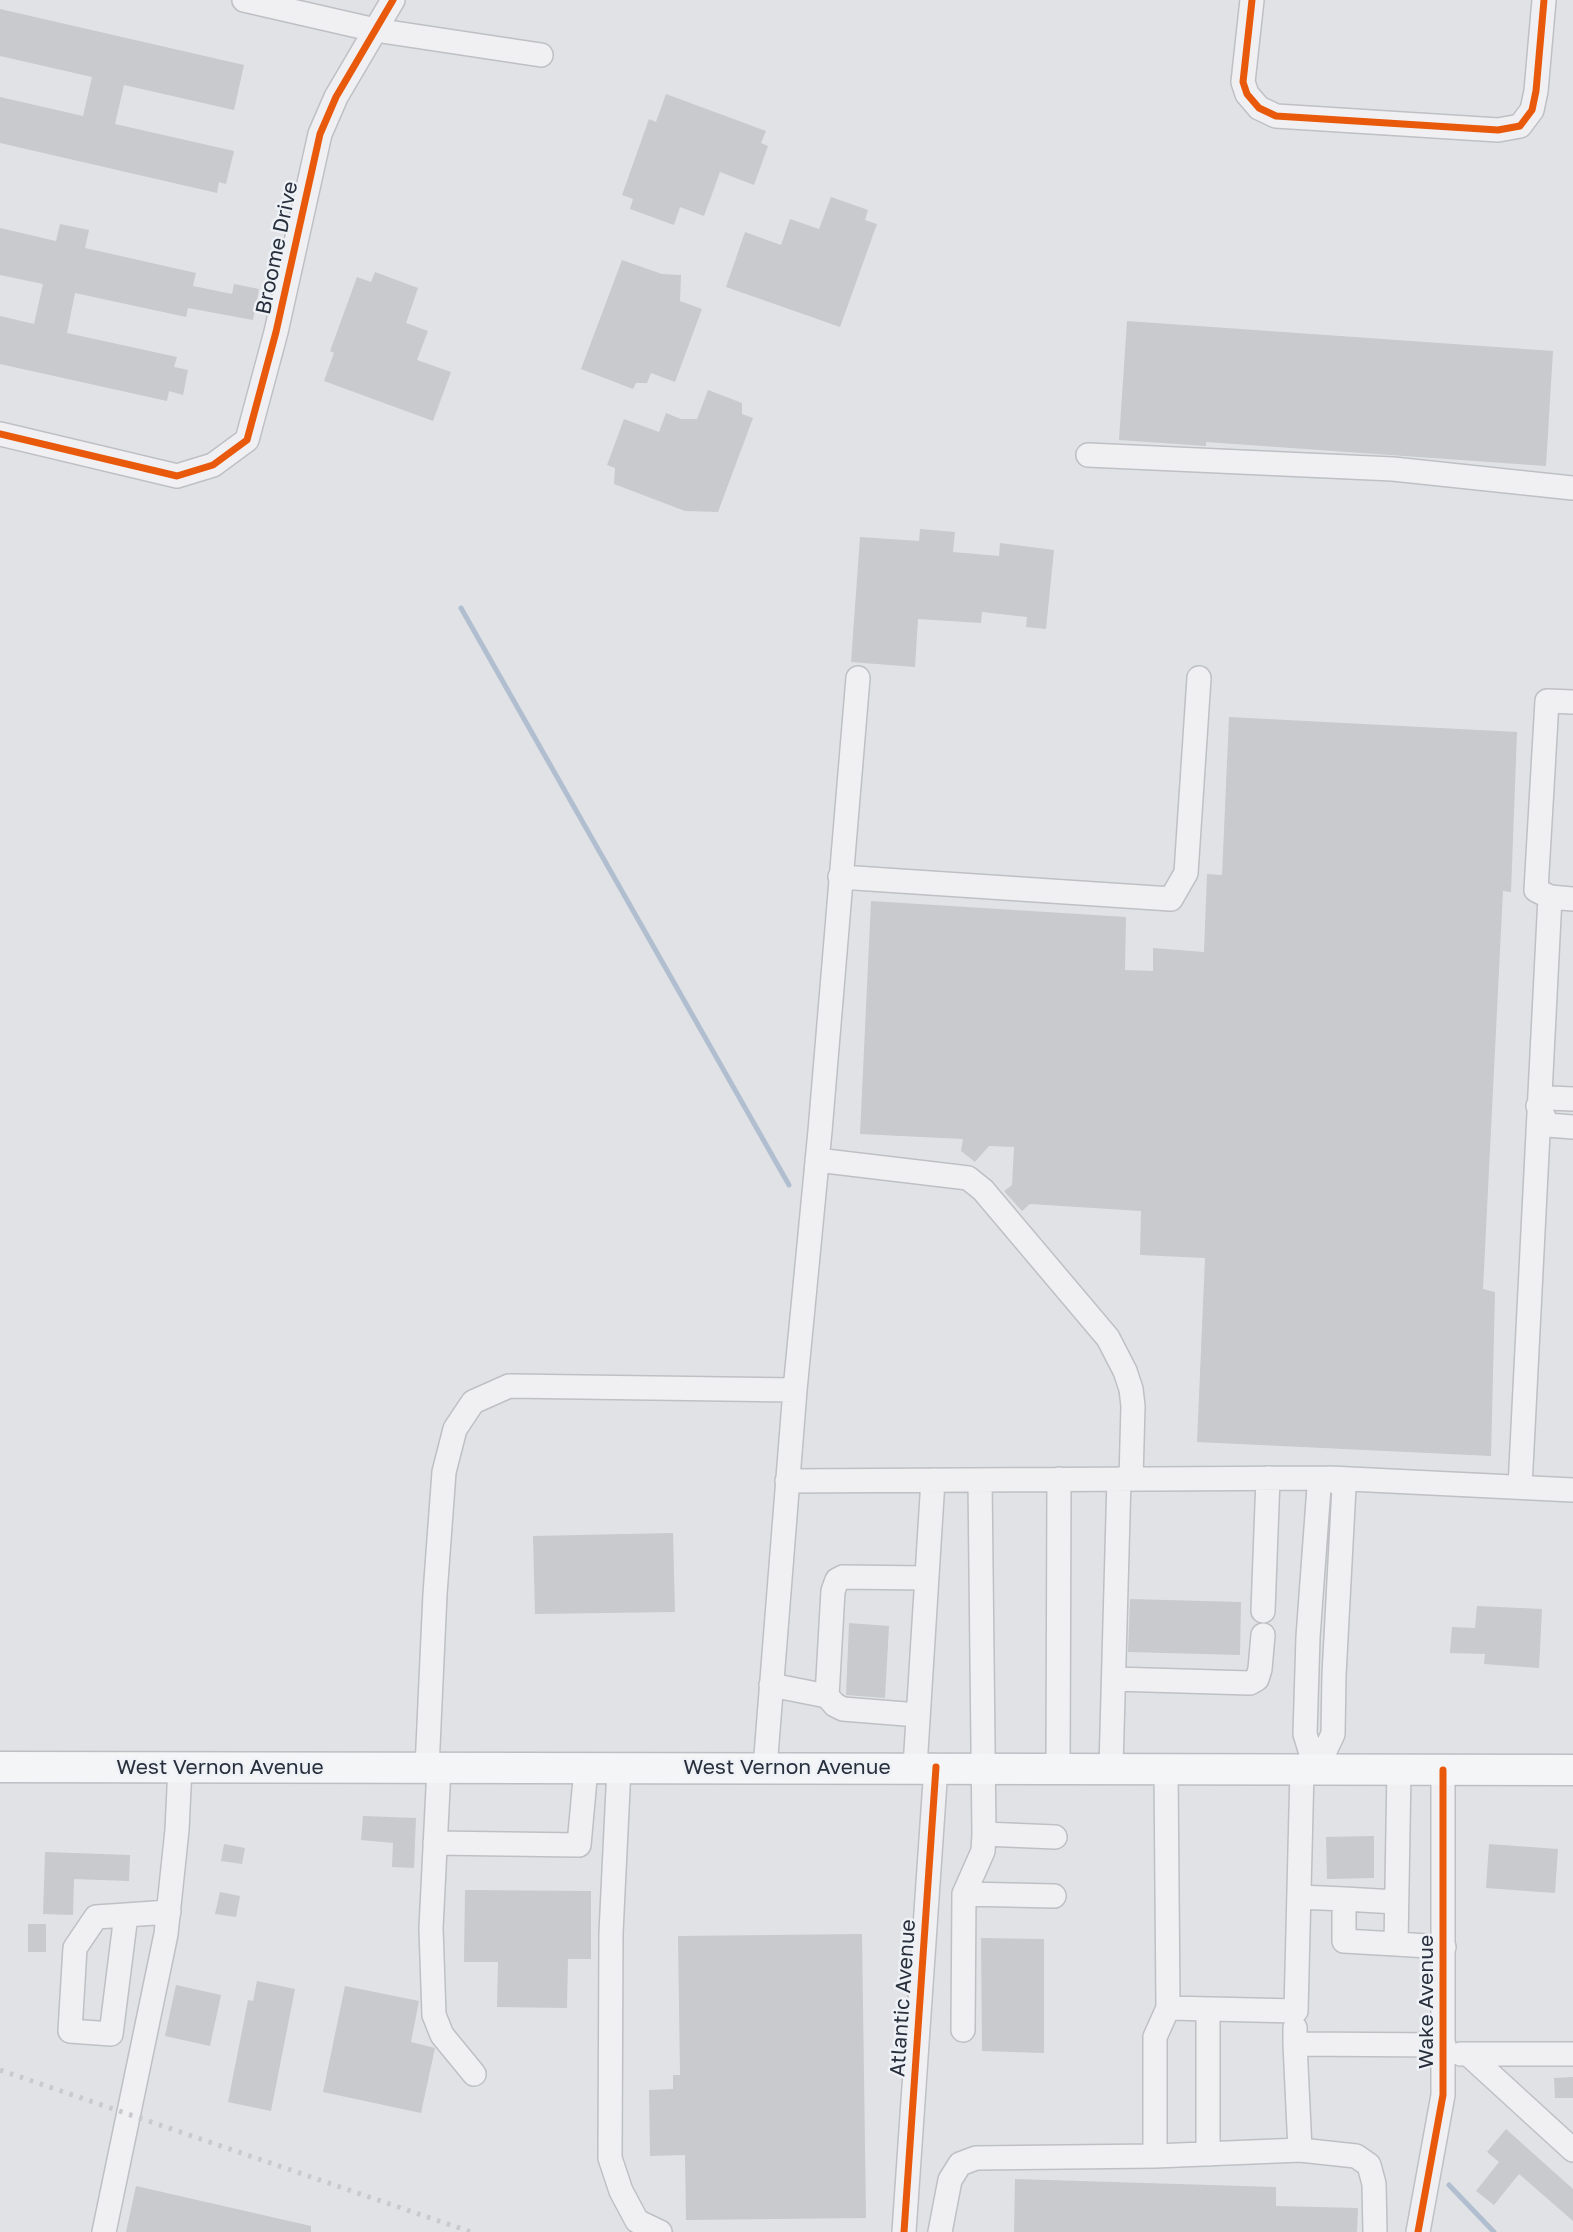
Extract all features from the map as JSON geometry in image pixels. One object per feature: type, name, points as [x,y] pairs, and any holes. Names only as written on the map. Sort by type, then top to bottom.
[{"type":"main road","name":"West Vernon Avenue","points":[[0,1767],[1573,1770]]},
{"type":"street","points":[[244,0],[375,30],[541,55]]},
{"type":"street","name":"Broome Drive","points":[[0,434],[177,476],[213,465],[247,440],[276,332],[320,134],[335,97],[393,0]]},
{"type":"street","points":[[1252,0],[1243,82],[1247,94],[1259,108],[1276,116],[1498,130],[1520,126],[1532,110],[1544,0]]},
{"type":"street","points":[[1088,455],[1393,469],[1573,488]]},
{"type":"street","points":[[765,1768],[795,1390],[859,678]]},
{"type":"street","points":[[840,877],[1171,899],[1186,873],[1199,678]]},
{"type":"street","points":[[1573,702],[1547,701],[1536,890],[1550,897],[1573,899]]},
{"type":"street","points":[[1520,1487],[1550,897]]},
{"type":"street","points":[[1538,1106],[1550,1098],[1573,1099]]},
{"type":"street","points":[[1538,1106],[1548,1125],[1573,1127]]},
{"type":"street","points":[[817,1160],[968,1178],[983,1190],[1108,1338],[1125,1371],[1133,1406],[1125,1479],[1111,1768]]},
{"type":"street","points":[[474,2074],[442,2035],[433,2015],[431,1928],[435,1843],[434,1606],[444,1472],[454,1429],[473,1402],[509,1387],[795,1390]]},
{"type":"street","points":[[1263,1611],[1268,1478]]},
{"type":"street","points":[[1300,2150],[1295,2044],[1298,1897],[1309,1770],[1333,1734],[1344,1488],[1330,1478]]},
{"type":"street","points":[[788,1481],[1330,1478],[1573,1490]]},
{"type":"street","points":[[1058,1768],[1059,1479]]},
{"type":"street","name":"Atlantic Avenue","points":[[904,2232],[925,1767],[918,1715],[933,1480]]},
{"type":"street","points":[[963,2030],[964,1894],[983,1852],[984,1834],[980,1480]]},
{"type":"street","points":[[827,1696],[832,1591],[837,1580],[843,1577],[926,1578]]},
{"type":"street","points":[[1114,1679],[1250,1683],[1257,1679],[1260,1669],[1263,1635]]},
{"type":"street","points":[[771,1685],[827,1696],[835,1705],[844,1709],[918,1715]]},
{"type":"street","points":[[104,2232],[166,1934],[177,1830],[180,1767]]},
{"type":"street","points":[[435,1843],[579,1845],[586,1768]]},
{"type":"street","points":[[619,1768],[611,1933],[610,2158],[621,2191],[637,2221],[660,2232]]},
{"type":"street","points":[[1155,2156],[1155,2037],[1168,2008],[1166,1769]]},
{"type":"street","points":[[1395,1944],[1399,1770]]},
{"type":"street","name":"Wake Avenue","points":[[1418,2232],[1443,2095],[1443,1770]]},
{"type":"street","points":[[984,1834],[1055,1837]]},
{"type":"street","points":[[964,1894],[1054,1896]]},
{"type":"street","points":[[1298,1897],[1396,1902]]},
{"type":"street","points":[[1344,1899],[1344,1941],[1444,1947]]},
{"type":"street","points":[[126,1915],[111,2034],[70,2031],[75,1948],[96,1917],[169,1912]]},
{"type":"street","points":[[1168,2008],[1296,2011]]},
{"type":"street","points":[[1208,2009],[1208,2154]]},
{"type":"street","points":[[1295,2044],[1444,2050],[1468,2054],[1573,2054]]},
{"type":"street","points":[[1468,2054],[1573,2150]]},
{"type":"street","points":[[940,2232],[950,2180],[960,2164],[976,2158],[1155,2156],[1300,2150],[1356,2157],[1369,2165],[1374,2184],[1375,2232]]},
{"type":"building","points":[[0,9],[244,65],[234,110],[124,85],[115,124],[234,151],[226,184],[219,182],[217,193],[0,143],[0,97],[83,116],[92,77],[0,56]]},
{"type":"building","points":[[666,94],[766,131],[761,143],[768,146],[754,185],[720,172],[704,216],[680,207],[674,225],[630,209],[633,199],[622,195],[649,119],[656,122]]},
{"type":"building","points":[[831,197],[868,210],[865,220],[877,224],[840,327],[726,287],[745,232],[781,245],[790,219],[819,229]]},
{"type":"building","points":[[60,224],[89,230],[85,248],[196,273],[193,286],[232,294],[234,284],[259,289],[253,320],[188,308],[186,317],[75,293],[67,333],[177,357],[174,367],[188,370],[183,395],[169,391],[167,401],[0,364],[0,316],[34,324],[43,284],[0,275],[0,228],[56,241]]},
{"type":"building","points":[[622,260],[662,274],[681,275],[680,301],[702,309],[675,382],[651,373],[647,383],[636,383],[633,389],[581,369]]},
{"type":"building","points":[[375,272],[418,288],[406,323],[428,331],[417,360],[451,372],[433,421],[324,381],[334,353],[330,351],[357,277],[371,282]]},
{"type":"building","points":[[1127,321],[1553,351],[1546,466],[1206,442],[1206,446],[1119,440]]},
{"type":"building","points":[[708,390],[742,403],[742,414],[753,418],[718,512],[685,511],[614,484],[615,468],[607,465],[624,419],[659,432],[666,413],[681,419],[697,419]]},
{"type":"building","points":[[920,529],[955,532],[953,552],[999,556],[1000,543],[1054,550],[1046,629],[1026,627],[1027,617],[982,612],[981,623],[918,619],[915,667],[851,662],[860,537],[919,541]]},
{"type":"building","points":[[1229,717],[1517,732],[1511,892],[1503,891],[1483,1289],[1495,1292],[1491,1456],[1197,1442],[1205,1258],[1140,1255],[1141,1211],[1030,1204],[1022,1211],[1004,1191],[1012,1185],[1014,1147],[989,1146],[975,1162],[961,1151],[963,1139],[860,1134],[871,901],[1126,917],[1125,970],[1153,971],[1153,948],[1204,952],[1207,874],[1222,875]]},
{"type":"building","points":[[673,1533],[675,1612],[535,1614],[533,1536]]},
{"type":"building","points":[[1130,1599],[1241,1602],[1240,1655],[1128,1652]]},
{"type":"building","points":[[1477,1606],[1542,1609],[1539,1668],[1484,1664],[1485,1654],[1450,1653],[1452,1627],[1475,1628]]},
{"type":"building","points":[[849,1623],[889,1626],[885,1698],[846,1695]]},
{"type":"building","points":[[363,1816],[416,1818],[414,1868],[392,1867],[393,1843],[361,1840]]},
{"type":"building","points":[[1374,1836],[1374,1878],[1327,1879],[1326,1837]]},
{"type":"building","points":[[224,1844],[245,1848],[242,1864],[221,1861]]},
{"type":"building","points":[[1489,1844],[1558,1849],[1555,1893],[1486,1888]]},
{"type":"building","points":[[45,1852],[130,1855],[129,1881],[74,1879],[73,1915],[43,1914]]},
{"type":"building","points":[[465,1890],[591,1891],[591,1959],[568,1959],[567,2008],[497,2007],[498,1962],[464,1962]]},
{"type":"building","points":[[220,1892],[240,1896],[236,1917],[215,1914]]},
{"type":"building","points":[[28,1924],[46,1924],[46,1952],[28,1952]]},
{"type":"building","points":[[862,1934],[866,2218],[686,2220],[685,2155],[650,2156],[649,2090],[673,2089],[673,2075],[680,2075],[678,1936]]},
{"type":"building","points":[[981,1938],[1044,1939],[1044,2053],[982,2051]]},
{"type":"building","points":[[257,1981],[295,1989],[271,2111],[228,2102],[248,2000],[253,2001]]},
{"type":"building","points":[[176,1985],[221,1995],[210,2046],[165,2036]]},
{"type":"building","points":[[345,1986],[419,2001],[411,2042],[435,2048],[421,2113],[323,2092]]},
{"type":"building","points":[[1573,2077],[1573,2098],[1555,2098],[1554,2078]]},
{"type":"building","points":[[1506,2129],[1573,2189],[1573,2221],[1519,2174],[1494,2205],[1476,2191],[1499,2162],[1487,2152]]},
{"type":"building","points":[[1015,2179],[1276,2187],[1276,2206],[1358,2208],[1357,2232],[1014,2232]]},
{"type":"building","points":[[136,2186],[311,2226],[311,2232],[126,2232]]},
{"type":"waterway","points":[[461,608],[789,1185]]},
{"type":"waterway","points":[[1449,2185],[1494,2232]]},
{"type":"railway","points":[[0,2070],[471,2232]]},
{"type":"cycle path","points":[[0,434],[177,476],[213,465],[247,440],[276,332],[320,134],[336,97],[393,0]]},
{"type":"cycle path","points":[[1252,0],[1243,82],[1247,94],[1259,108],[1276,116],[1498,130],[1520,126],[1532,110],[1544,0]]},
{"type":"cycle path","points":[[904,2232],[936,1767]]},
{"type":"cycle path","points":[[1418,2232],[1443,2095],[1443,1770]]}]
